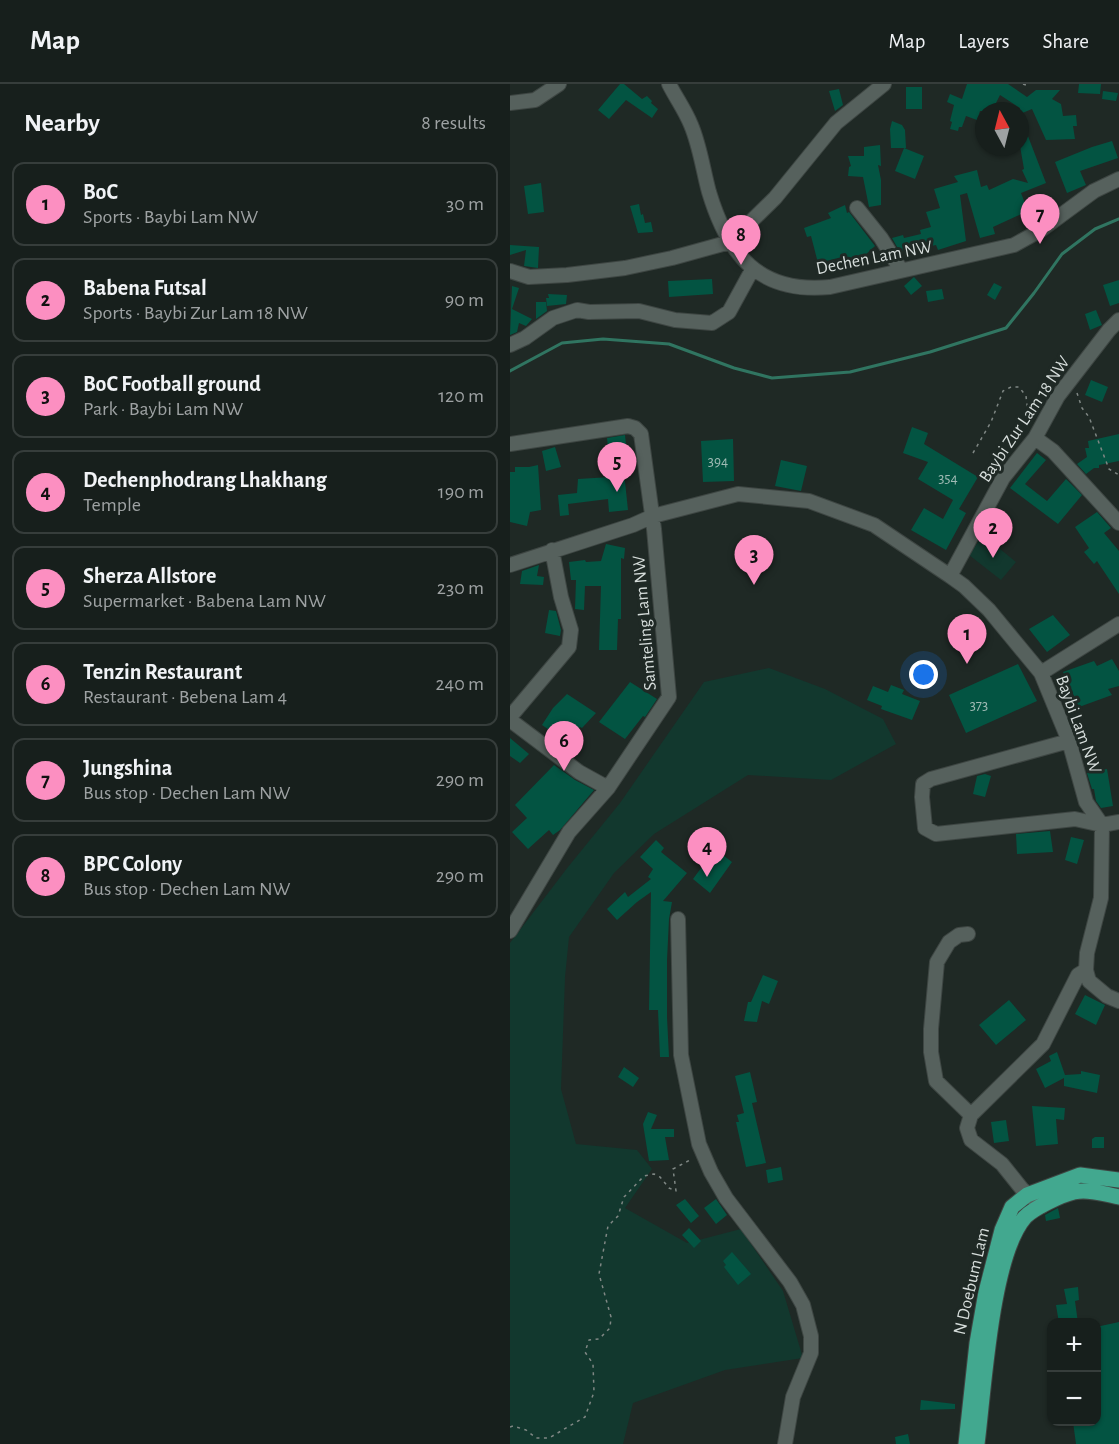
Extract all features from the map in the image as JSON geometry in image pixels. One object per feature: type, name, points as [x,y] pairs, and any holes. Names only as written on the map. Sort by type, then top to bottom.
[{"type":"main road","name":"N Doebum Lam","points":[[966,1444],[977,1343],[992,1263],[1012,1207],[1027,1195],[1080,1175],[1119,1179]]},
{"type":"main road","name":"N Doebum Lam","points":[[977,1444],[990,1331],[1002,1266],[1014,1233],[1026,1216],[1074,1192],[1097,1192],[1119,1197]]},
{"type":"street","points":[[510,103],[535,100],[559,84]]},
{"type":"street","name":"Dechen Lam NW","points":[[669,84],[691,126],[710,192],[730,242],[752,270],[780,283],[801,288],[818,288],[1014,245],[1041,230],[1094,191],[1119,179]]},
{"type":"street","points":[[510,271],[529,277],[625,268],[730,242],[775,198],[836,123],[884,84]]},
{"type":"street","points":[[857,208],[881,238],[901,270]]},
{"type":"street","points":[[510,345],[525,338],[562,313],[577,310],[639,311],[675,320],[712,323],[729,312],[752,270]]},
{"type":"street","name":"Baybi Zur Lam 18 NW","points":[[950,576],[1003,478],[1035,438],[1058,396],[1108,330],[1119,320]]},
{"type":"street","name":"Samteling Lam NW","points":[[510,444],[628,426],[635,428],[641,434],[653,516],[669,697],[608,789],[569,832],[510,931]]},
{"type":"street","points":[[1035,438],[1053,451],[1119,523]]},
{"type":"street","name":"Baybi Lam NW","points":[[510,565],[633,525],[653,516],[738,494],[809,501],[874,525],[964,586],[989,610],[1041,673],[1069,741],[1086,802],[1102,825]]},
{"type":"street","points":[[552,550],[561,597],[571,630],[569,647],[510,718],[579,772],[608,789]]},
{"type":"street","points":[[1041,673],[1119,624]]},
{"type":"street","points":[[1069,741],[931,779],[923,784],[921,797],[925,828],[936,834],[1075,819],[1102,825],[1119,822]]},
{"type":"street","points":[[1102,825],[1101,898],[1087,953],[1086,970],[1089,981],[1107,996],[1119,1001]]},
{"type":"street","points":[[678,919],[681,1055],[699,1144],[726,1198],[790,1282],[802,1305],[811,1336],[810,1353],[793,1397],[785,1444]]},
{"type":"street","points":[[968,933],[959,935],[949,942],[938,962],[931,1040],[932,1067],[936,1081],[970,1115]]},
{"type":"street","points":[[1042,1206],[1027,1195],[1002,1164],[971,1140],[967,1128],[970,1115],[1043,1044],[1078,975],[1086,970]]},
{"type":"path","points":[[1023,84],[1029,86]]},
{"type":"path","points":[[973,453],[991,422],[1003,391],[1011,387],[1019,387],[1026,396],[1030,432],[1035,438]]},
{"type":"path","points":[[1058,396],[1076,392],[1082,408],[1089,417],[1109,469],[1119,475]]},
{"type":"path","points":[[510,1427],[526,1430],[536,1438],[549,1438],[585,1417],[594,1392],[593,1364],[585,1352],[589,1340],[599,1339],[610,1328],[612,1317],[598,1274],[608,1226],[618,1216],[624,1197],[644,1176],[654,1174],[660,1177],[669,1188],[676,1191],[673,1169],[692,1159],[699,1144]]},
{"type":"green space","points":[[983,535],[1016,562],[1001,580],[969,555]]},
{"type":"green space","points":[[769,668],[825,689],[883,719],[896,744],[831,780],[748,775],[654,834],[614,873],[569,937],[565,977],[561,1089],[576,1144],[637,1150],[652,1169],[625,1208],[687,1243],[741,1229],[783,1291],[803,1358],[725,1370],[633,1403],[623,1444],[510,1444],[510,943],[620,803],[704,682]]},
{"type":"building","points":[[620,84],[624,84],[642,99],[647,96],[652,101],[651,103],[658,109],[652,118],[626,100],[609,119],[598,110]]},
{"type":"building","points":[[967,84],[1008,84],[1027,97],[1036,90],[1060,90],[1052,99],[1061,104],[1063,116],[1076,115],[1077,126],[1073,126],[1075,139],[1046,140],[1032,109],[1029,110],[1029,102],[1011,102],[1000,95],[996,102],[975,102],[975,119],[966,116],[958,131],[950,129],[954,105],[947,102],[950,94],[962,99]]},
{"type":"building","points":[[1079,84],[1101,84],[1100,94],[1078,93]]},
{"type":"building","points":[[906,87],[922,87],[922,109],[906,109]]},
{"type":"building","points":[[839,89],[843,105],[835,111],[829,91]]},
{"type":"building","points":[[1103,91],[1118,93],[1116,101],[1102,99]]},
{"type":"building","points":[[892,121],[902,125],[905,130],[906,148],[891,148]]},
{"type":"building","points":[[1029,139],[1046,183],[1021,193],[1028,211],[993,227],[995,234],[980,238],[967,193],[960,195],[966,241],[938,250],[936,245],[900,252],[892,238],[921,234],[920,230],[931,227],[926,212],[940,208],[934,189],[958,182],[954,176],[977,170],[981,187],[987,185],[989,190],[1013,179],[1028,183],[1022,170],[1024,169],[1022,156],[1029,156]]},
{"type":"building","points":[[1112,141],[1118,158],[1080,171],[1086,185],[1067,193],[1055,162]]},
{"type":"building","points":[[880,145],[881,166],[878,165],[881,180],[881,205],[869,207],[863,177],[848,176],[851,166],[848,156],[864,156],[864,147]]},
{"type":"building","points":[[904,148],[924,156],[915,179],[895,171]]},
{"type":"building","points":[[541,183],[544,212],[528,214],[524,186]]},
{"type":"building","points":[[639,204],[645,223],[651,222],[653,232],[638,233],[630,206]]},
{"type":"building","points":[[845,205],[847,213],[849,212],[875,246],[864,256],[866,266],[849,270],[846,256],[818,263],[811,236],[807,237],[804,228],[831,218],[828,213]]},
{"type":"building","points":[[510,245],[539,247],[538,268],[524,266],[526,250],[510,255]]},
{"type":"building","points":[[914,277],[922,286],[911,295],[904,286]]},
{"type":"building","points":[[712,279],[713,294],[669,297],[668,281]]},
{"type":"building","points":[[1119,280],[1119,303],[1110,306],[1103,285]]},
{"type":"building","points":[[994,283],[1002,287],[995,300],[987,295]]},
{"type":"building","points":[[512,286],[519,288],[512,309],[532,319],[526,326],[519,323],[517,332],[510,335]]},
{"type":"building","points":[[942,289],[944,299],[928,302],[926,291]]},
{"type":"building","points":[[548,294],[567,295],[566,304],[547,306]]},
{"type":"building","points":[[536,302],[546,302],[547,311],[536,319]]},
{"type":"building","points":[[1096,310],[1102,325],[1090,330],[1085,314]]},
{"type":"building","points":[[1091,380],[1108,387],[1102,402],[1085,395]]},
{"type":"building","points":[[912,427],[928,433],[924,444],[978,477],[959,509],[966,513],[946,550],[911,530],[924,508],[943,519],[953,500],[918,479],[928,462],[903,453]]},
{"type":"building","points":[[1119,434],[1119,461],[1099,465],[1099,468],[1094,468],[1086,474],[1077,464],[1087,457],[1085,448],[1089,448],[1088,441]]},
{"type":"building","points":[[625,435],[628,463],[623,463],[628,510],[609,512],[608,499],[568,504],[569,515],[560,516],[558,495],[577,493],[578,479],[611,477],[607,438]]},
{"type":"building","points":[[733,439],[734,481],[703,482],[701,441]]},
{"type":"building","points":[[555,447],[561,467],[546,471],[542,451]]},
{"type":"building","points":[[1037,453],[1046,460],[1025,484],[1047,501],[1066,479],[1082,495],[1058,524],[1010,488]]},
{"type":"building","points":[[781,460],[807,466],[801,491],[775,486]]},
{"type":"building","points":[[538,465],[541,510],[530,512],[527,526],[510,522],[510,472],[515,472],[515,467]]},
{"type":"building","points":[[1097,512],[1111,528],[1104,533],[1119,551],[1119,594],[1097,561],[1094,564],[1084,552],[1089,548],[1075,527]]},
{"type":"building","points":[[606,544],[625,548],[624,559],[621,558],[621,619],[618,619],[617,650],[599,650],[601,586],[585,586],[584,610],[575,609],[576,580],[571,580],[569,562],[601,561]]},
{"type":"building","points":[[539,565],[537,576],[544,577],[543,585],[520,584],[522,571]]},
{"type":"building","points":[[549,610],[556,611],[561,630],[560,636],[545,633]]},
{"type":"building","points":[[1053,615],[1070,635],[1047,652],[1029,629]]},
{"type":"building","points":[[1112,659],[1119,671],[1119,686],[1108,689],[1112,695],[1079,707],[1063,672],[1094,661],[1097,666]]},
{"type":"building","points":[[1018,664],[1037,701],[966,733],[949,695]]},
{"type":"building","points":[[630,682],[657,699],[645,717],[643,716],[625,739],[599,722]]},
{"type":"building","points":[[891,685],[904,690],[902,694],[920,701],[912,720],[881,709],[882,706],[867,700],[873,686],[888,692]]},
{"type":"building","points":[[567,694],[596,713],[582,728],[580,727],[568,743],[542,725],[553,708]]},
{"type":"building","points":[[510,738],[529,754],[520,763],[510,756]]},
{"type":"building","points":[[554,765],[594,790],[560,830],[553,835],[549,830],[528,849],[512,832],[527,818],[515,805]]},
{"type":"building","points":[[1107,769],[1113,806],[1101,808],[1096,801],[1087,773]]},
{"type":"building","points":[[985,774],[991,776],[985,797],[973,794],[977,776]]},
{"type":"building","points":[[1050,831],[1053,852],[1017,854],[1016,834]]},
{"type":"building","points":[[1071,837],[1084,840],[1077,864],[1065,860]]},
{"type":"building","points":[[656,840],[664,848],[661,852],[687,873],[663,901],[672,902],[667,960],[669,1057],[660,1057],[658,1010],[649,1010],[651,892],[617,920],[607,909],[625,892],[628,897],[651,879],[648,877],[653,869],[640,857]]},
{"type":"building","points":[[700,843],[711,854],[715,849],[732,862],[710,893],[693,879],[707,860],[695,850]]},
{"type":"building","points":[[763,975],[778,981],[769,1004],[762,1001],[757,1022],[744,1021],[748,1002],[751,1002]]},
{"type":"building","points":[[1085,995],[1105,1005],[1096,1025],[1075,1014]]},
{"type":"building","points":[[1009,1000],[1026,1020],[996,1045],[979,1025]]},
{"type":"building","points":[[1057,1052],[1065,1075],[1081,1074],[1081,1071],[1100,1075],[1097,1093],[1064,1086],[1064,1078],[1045,1088],[1036,1069],[1051,1061],[1049,1056]]},
{"type":"building","points":[[624,1067],[639,1078],[633,1087],[618,1077]]},
{"type":"building","points":[[750,1072],[757,1102],[752,1103],[766,1163],[746,1167],[736,1122],[739,1122],[737,1115],[744,1113],[735,1076]]},
{"type":"building","points":[[1032,1106],[1065,1108],[1064,1120],[1056,1119],[1058,1144],[1036,1146]]},
{"type":"building","points":[[648,1112],[657,1115],[651,1129],[674,1129],[674,1137],[665,1137],[669,1160],[649,1161],[643,1124]]},
{"type":"building","points":[[1006,1120],[1009,1141],[994,1143],[991,1122]]},
{"type":"building","points":[[1104,1137],[1104,1148],[1092,1148],[1092,1139]]},
{"type":"building","points":[[781,1167],[783,1180],[768,1183],[766,1170]]},
{"type":"building","points":[[685,1199],[699,1216],[691,1223],[676,1205]]},
{"type":"building","points":[[716,1199],[727,1215],[716,1224],[704,1208]]},
{"type":"building","points":[[1058,1208],[1060,1218],[1046,1221],[1045,1215]]},
{"type":"building","points":[[689,1228],[701,1241],[694,1248],[682,1235]]},
{"type":"building","points":[[732,1252],[751,1274],[738,1285],[724,1267],[726,1265],[723,1261]]},
{"type":"building","points":[[1078,1287],[1079,1300],[1075,1301],[1077,1318],[1058,1318],[1056,1305],[1067,1304],[1064,1289]]},
{"type":"building","points":[[1119,1322],[1119,1444],[1076,1444],[1074,1426],[1101,1426],[1101,1326]]},
{"type":"building","points":[[921,1400],[955,1404],[955,1409],[920,1410]]},
{"type":"building","points":[[908,1434],[910,1444],[896,1444],[895,1437]]},
{"type":"waterway","points":[[510,371],[562,343],[603,339],[669,344],[734,368],[772,378],[850,372],[930,352],[1006,328],[1062,254],[1095,229],[1119,219]]},
{"type":"place","name":"Jungshina","points":[[1040,244]]},
{"type":"place","name":"BPC Colony","points":[[741,265]]},
{"type":"place","name":"Sherza Allstore","points":[[617,492]]},
{"type":"place","name":"Babena Futsal","points":[[993,558]]},
{"type":"place","name":"BoC Football ground","points":[[754,585]]},
{"type":"place","name":"BoC","points":[[967,664]]},
{"type":"place","name":"Tenzin Restaurant","points":[[564,771]]},
{"type":"place","name":"Dechenphodrang Lhakhang","points":[[707,877]]}]
